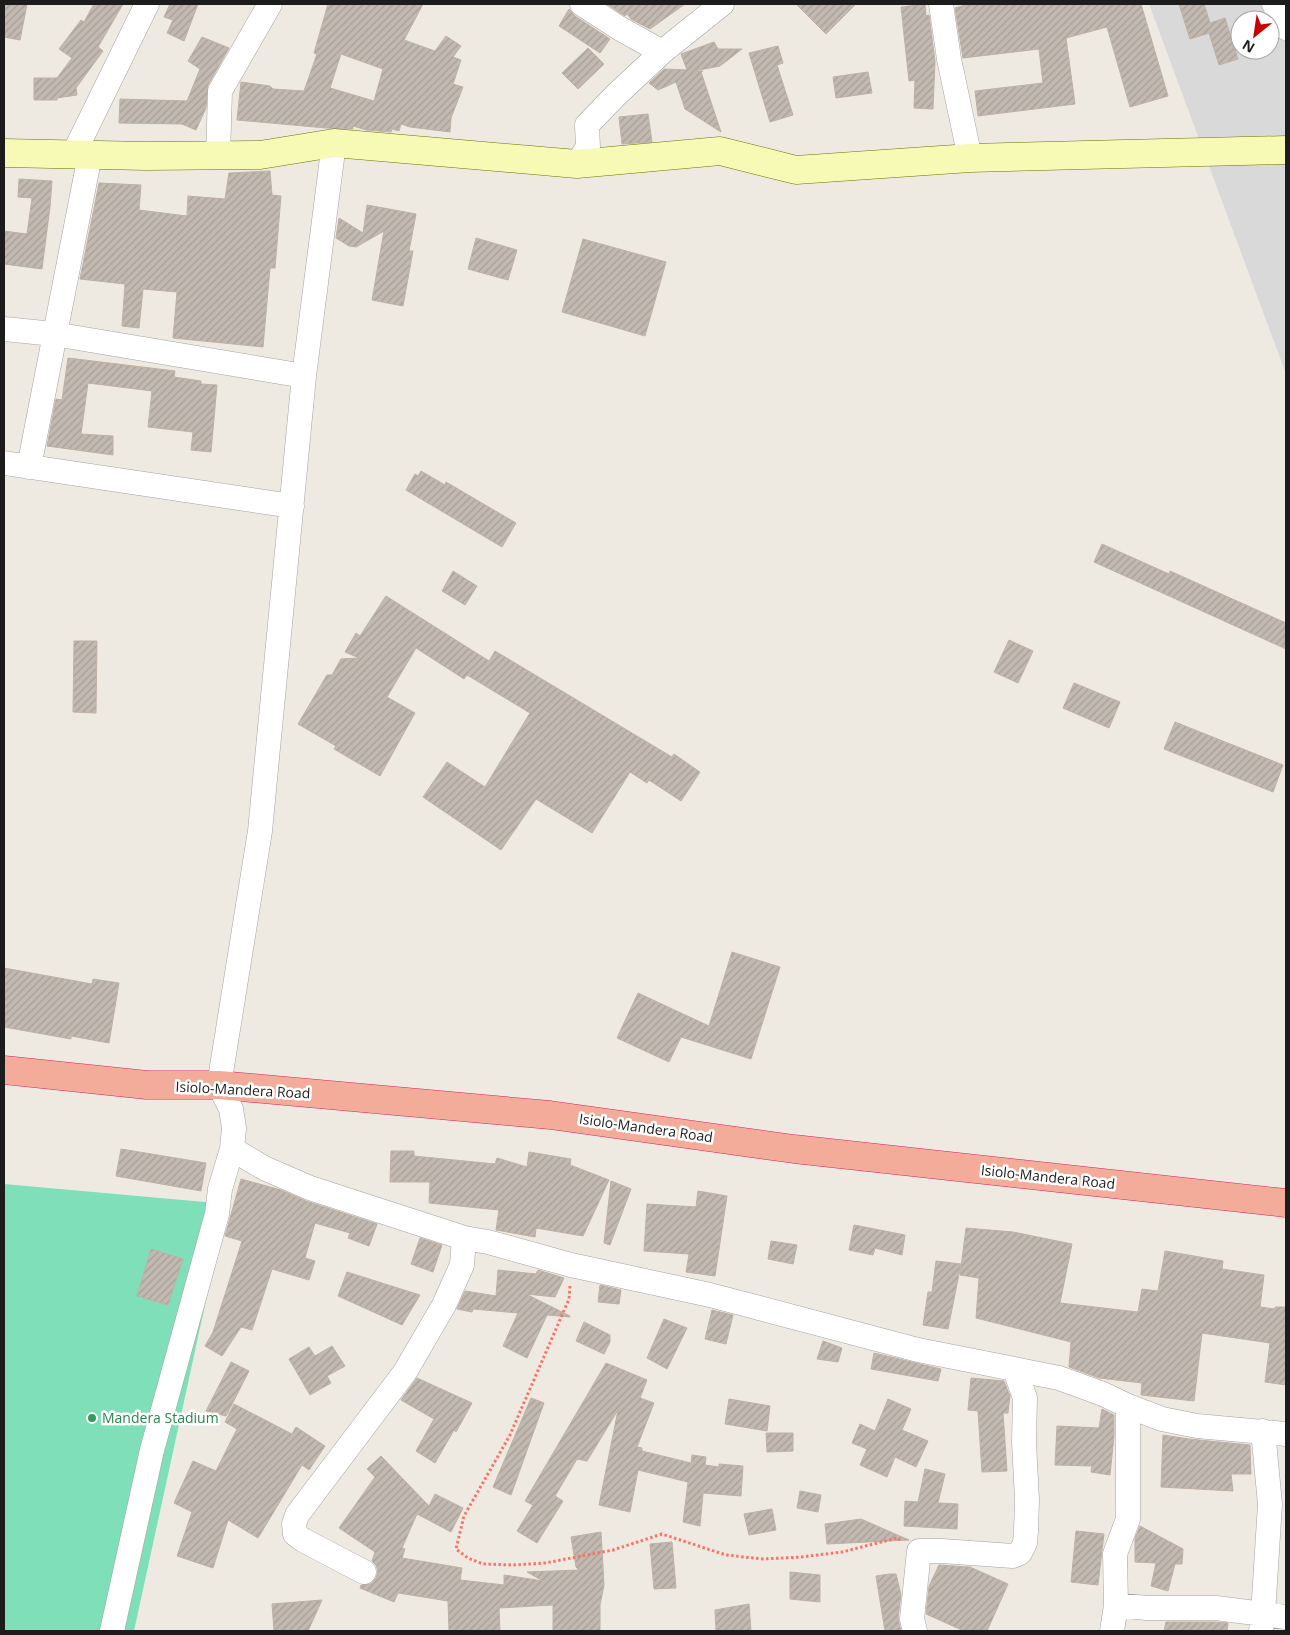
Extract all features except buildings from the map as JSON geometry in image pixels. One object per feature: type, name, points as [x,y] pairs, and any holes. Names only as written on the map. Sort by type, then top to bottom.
[{"type":"highway","name":"Isiolo-Mandera Road","points":[[4,1070],[147,1085],[219,1086],[550,1115],[794,1149],[1286,1203]]},
{"type":"main road","points":[[4,154],[260,155],[334,143],[577,164],[720,151],[796,170],[970,158],[1286,150]]},
{"type":"street","points":[[28,467],[54,334],[75,240],[82,155],[148,4]]},
{"type":"street","points":[[218,156],[220,91],[270,4]]},
{"type":"street","points":[[582,4],[618,28],[662,52]]},
{"type":"street","points":[[577,164],[588,147],[587,125],[662,52],[722,4]]},
{"type":"street","points":[[941,4],[949,59],[970,158]]},
{"type":"street","points":[[1274,4],[1286,28]]},
{"type":"street","points":[[112,1631],[152,1450],[217,1214],[220,1189],[232,1149],[234,1128],[231,1109],[219,1086],[260,831],[304,376],[334,143]]},
{"type":"street","points":[[4,329],[54,334],[304,376]]},
{"type":"street","points":[[4,463],[292,506]]},
{"type":"street","points":[[232,1149],[264,1168],[310,1188],[464,1238],[488,1242],[571,1266],[710,1295],[918,1350],[1059,1378],[1162,1419],[1197,1426],[1286,1434]]},
{"type":"street","points":[[364,1572],[303,1540],[295,1534],[294,1524],[297,1516],[405,1372],[444,1305],[462,1265],[464,1238]]},
{"type":"street","points":[[915,1631],[912,1620],[919,1551],[1013,1556],[1020,1553],[1025,1544],[1027,1500],[1024,1442],[1025,1398],[1015,1370]]},
{"type":"street","points":[[1112,1631],[1116,1605],[1115,1554],[1128,1519],[1128,1406]]},
{"type":"street","points":[[1116,1605],[1147,1608],[1216,1608],[1270,1621],[1270,1504],[1263,1431]]},
{"type":"path","points":[[571,1266],[569,1299],[510,1435],[464,1516],[456,1549],[468,1558],[483,1564],[545,1563],[613,1550],[662,1534],[726,1555],[763,1559],[800,1558],[842,1552],[897,1538],[919,1551]]},
{"type":"shaded area","points":[[1149,4],[1286,4],[1286,374]]},
{"type":"green space","name":"Mandera Stadium","points":[[4,1184],[227,1204],[134,1631],[4,1631]]},
{"type":"place","name":"Mandera Stadium","points":[[92,1418]]}]
